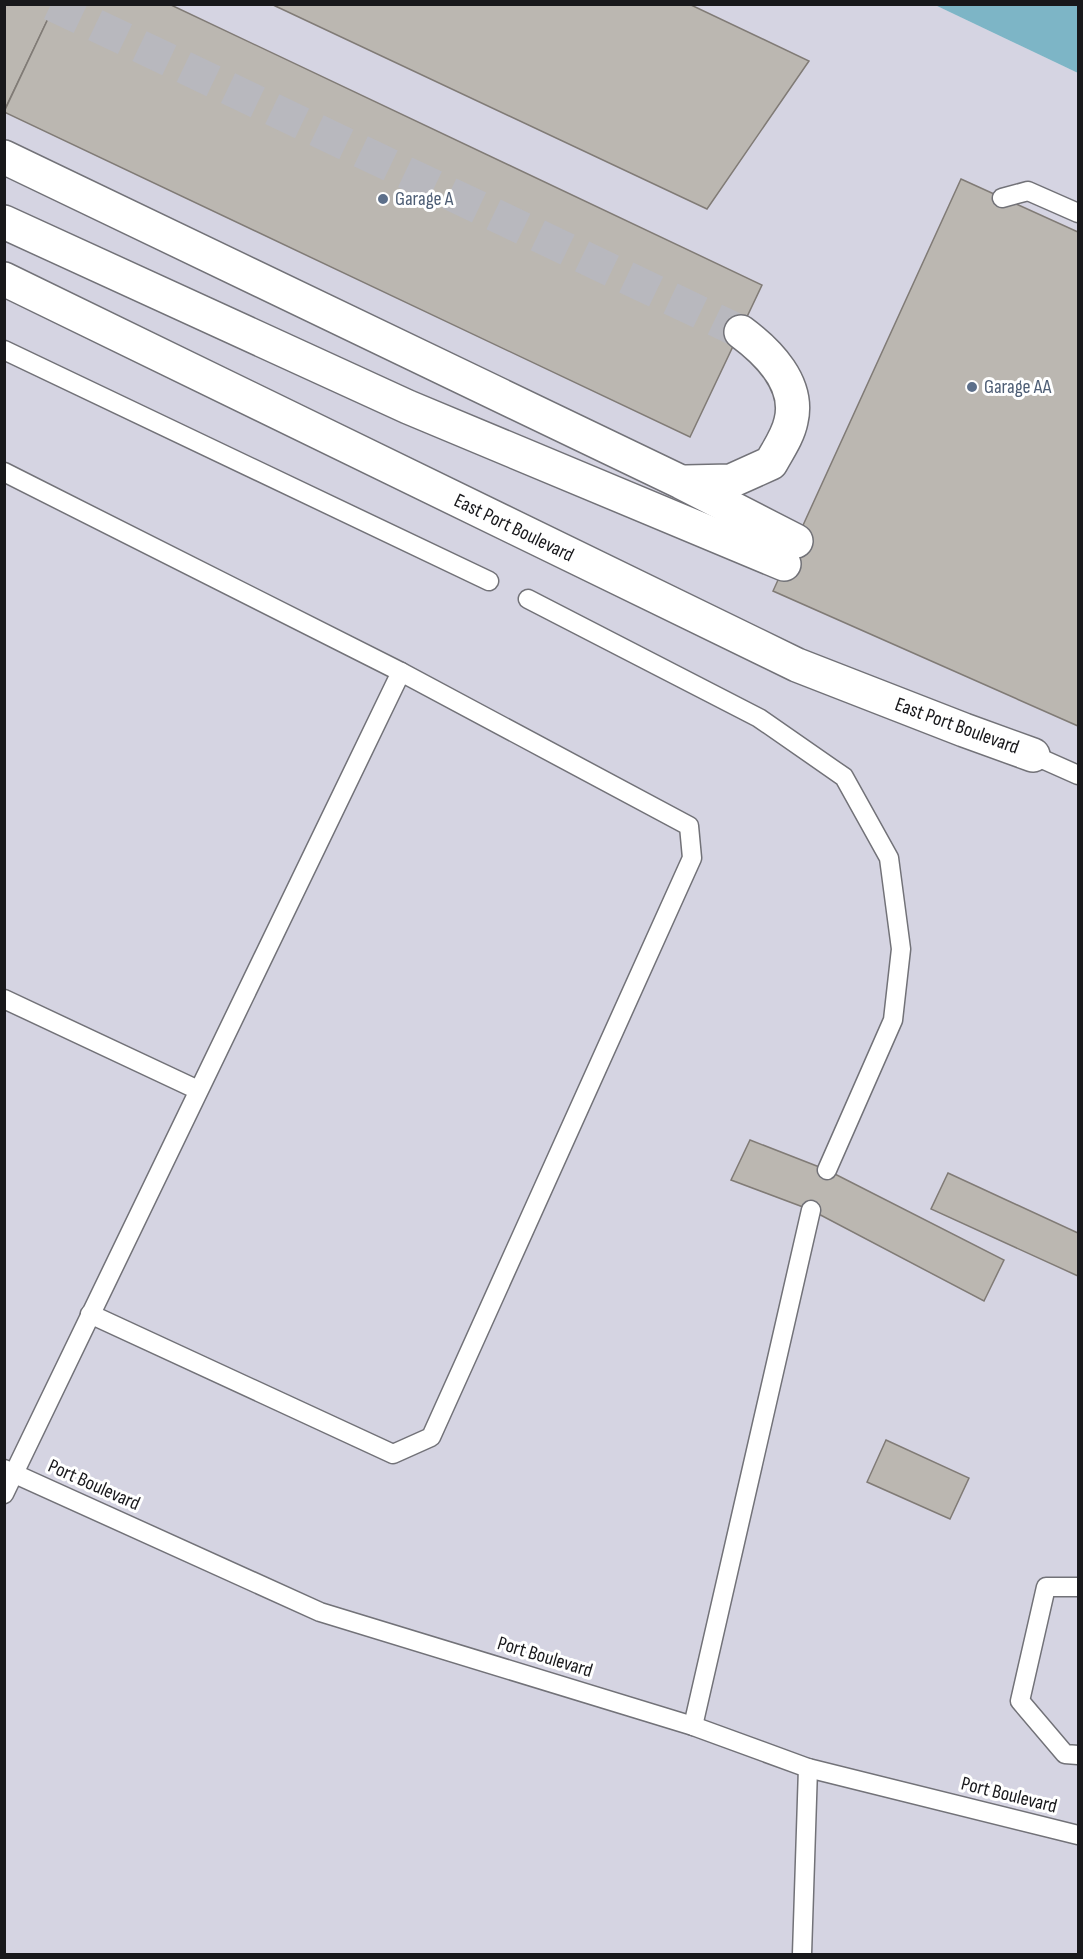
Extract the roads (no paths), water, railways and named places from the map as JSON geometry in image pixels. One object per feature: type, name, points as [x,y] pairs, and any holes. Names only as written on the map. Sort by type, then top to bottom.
[{"type":"street","points":[[4,157],[681,482],[790,553],[408,407],[4,222]]},
{"type":"street","name":"East Port Boulevard","points":[[4,279],[797,665],[1033,755]]},
{"type":"street","points":[[681,482],[731,481],[771,464],[792,420],[792,399],[776,364],[760,346],[741,332]]},
{"type":"lane","points":[[1002,198],[1028,190],[1078,213]]},
{"type":"lane","points":[[4,350],[489,581]]},
{"type":"lane","points":[[4,472],[401,672],[689,826],[692,858],[431,1437],[393,1454],[90,1314]]},
{"type":"lane","points":[[528,599],[759,718],[844,777],[889,858],[901,949],[893,1020],[827,1170]]},
{"type":"lane","points":[[4,1494],[9,1471],[90,1314],[401,672]]},
{"type":"lane","points":[[1033,755],[1078,775]]},
{"type":"lane","points":[[4,999],[198,1090]]},
{"type":"lane","points":[[693,1726],[811,1210]]},
{"type":"lane","name":"Port Boulevard","points":[[9,1471],[320,1611],[693,1726],[808,1768],[1078,1836]]},
{"type":"lane","points":[[1078,1587],[1046,1587],[1020,1701],[1065,1754],[1078,1755]]},
{"type":"lane","points":[[802,1954],[808,1768]]},
{"type":"water","points":[[935,5],[1078,5],[1078,73]]},
{"type":"tunnel","points":[[51,4],[741,332]]},
{"type":"place","name":"Garage A","points":[[383,199]]},
{"type":"place","name":"Garage AA","points":[[972,387]]}]
